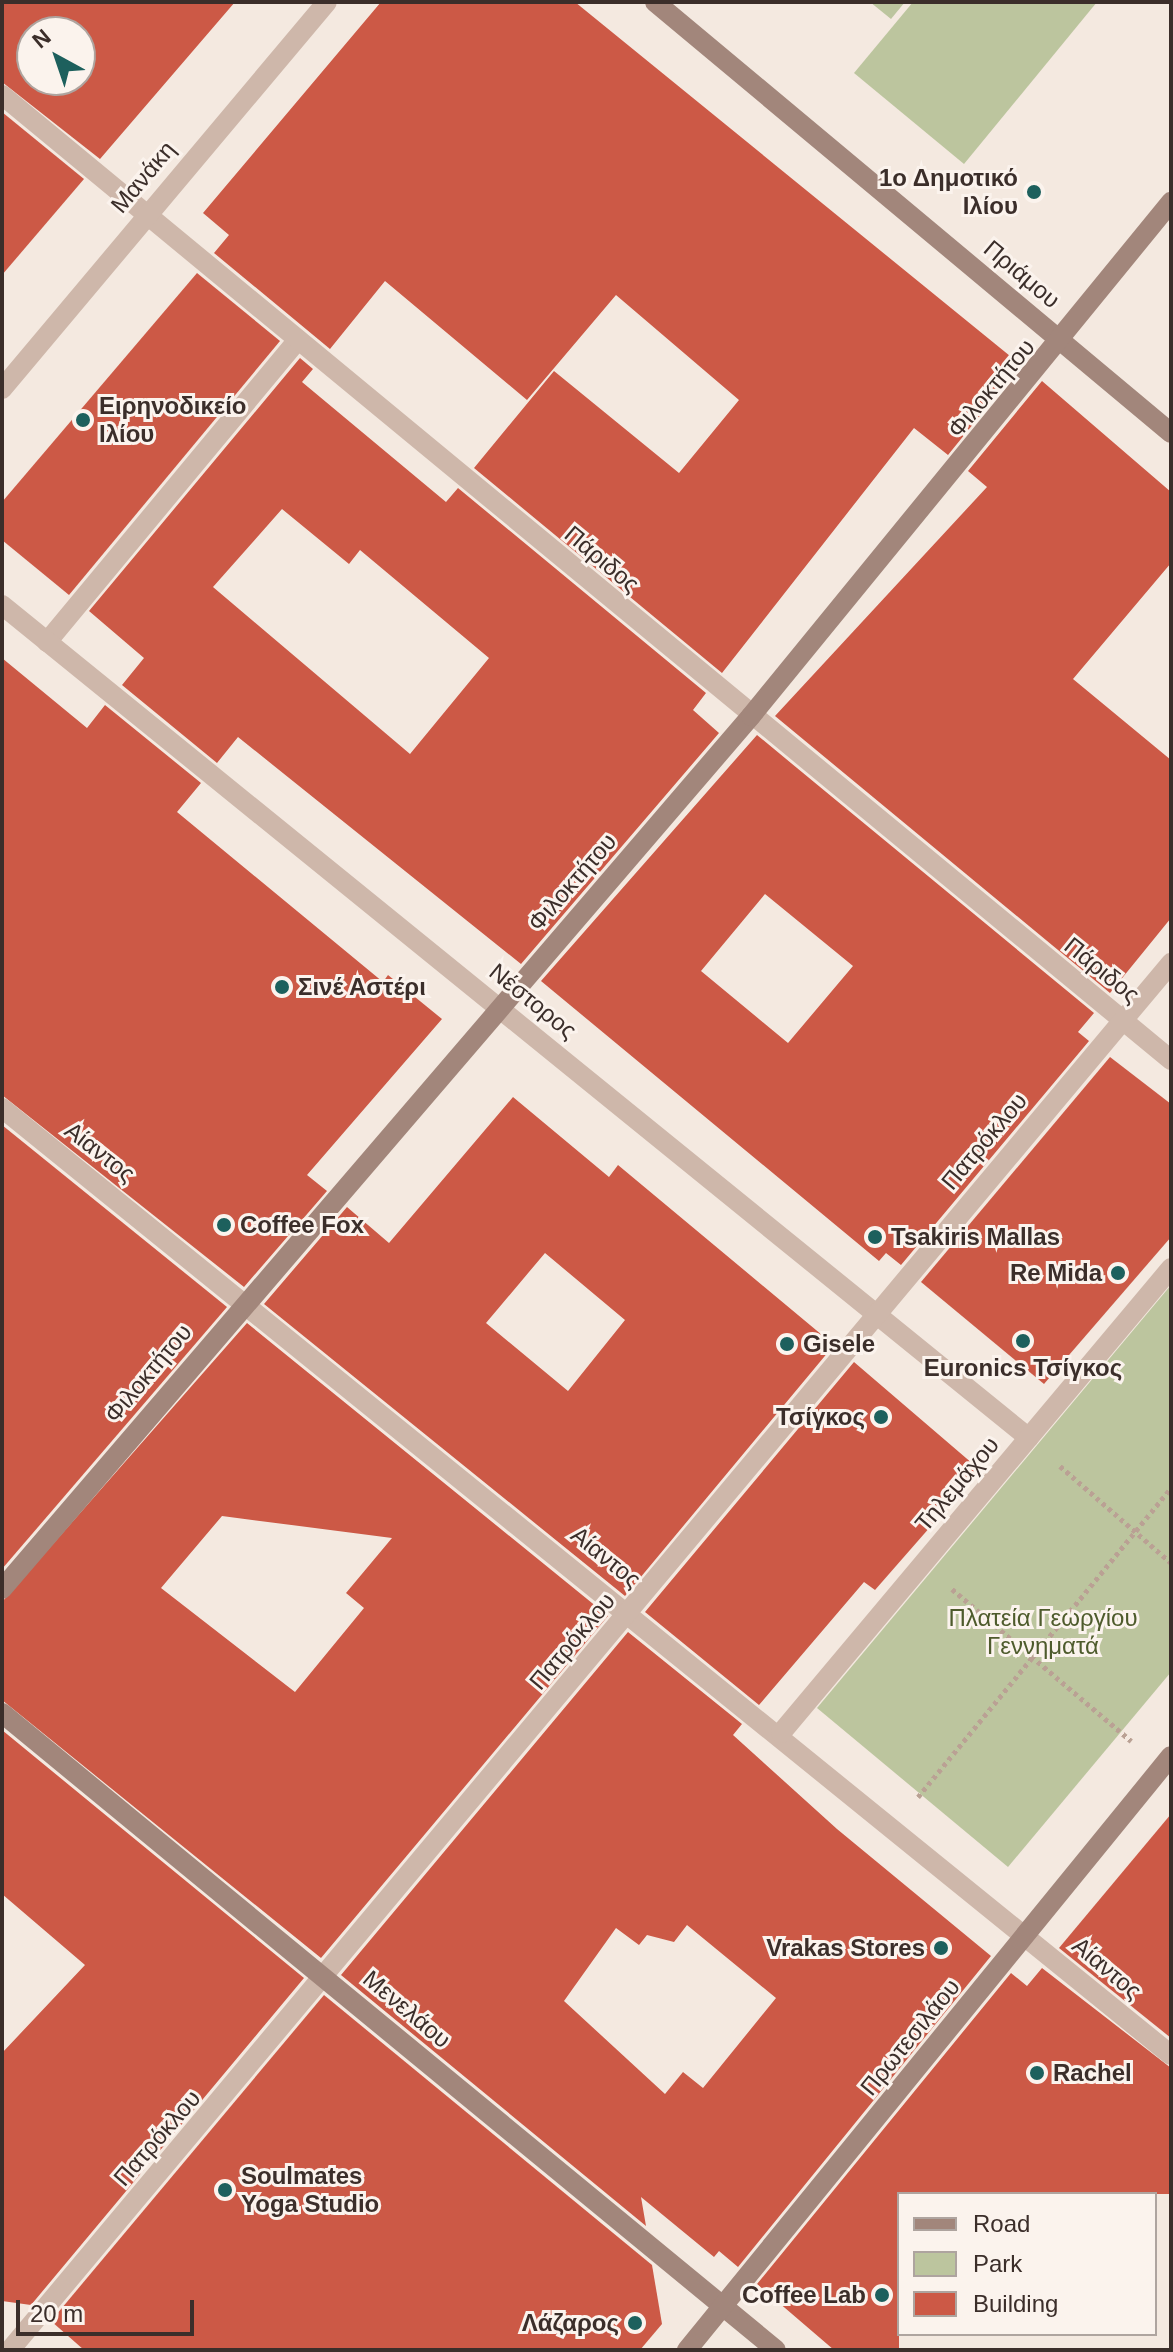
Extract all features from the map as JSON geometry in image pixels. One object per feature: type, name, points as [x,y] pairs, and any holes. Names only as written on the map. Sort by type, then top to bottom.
[{"type":"street","name":"Μανάκη","points":[[2,389],[147,212],[327,2]]},
{"type":"street","name":"Πριάμου","points":[[655,2],[1171,433]]},
{"type":"street","name":"Πάριδος","points":[[2,95],[1171,1060]]},
{"type":"street","name":"Φιλοκτήτου","points":[[2,1589],[243,1300],[751,716],[1063,343],[1171,202]]},
{"type":"street","points":[[47,642],[298,340]]},
{"type":"street","name":"Νέστορος","points":[[2,605],[499,1006],[872,1314],[1029,1438]]},
{"type":"street","name":"Πατρόκλου","points":[[10,2350],[328,1977],[872,1314],[1171,963]]},
{"type":"street","name":"Αίαντος","points":[[2,1108],[631,1610],[1171,2055]]},
{"type":"street","name":"Τηλεμάχου","points":[[781,1733],[1171,1268]]},
{"type":"street","name":"Μενελάου","points":[[2,1713],[328,1977],[776,2350]]},
{"type":"street","name":"Πρωτεσιλάου","points":[[687,2350],[1166,1762]]},
{"type":"path","points":[[1029,1438],[1171,1563]]},
{"type":"path","points":[[894,1826],[1171,1488]]},
{"type":"path","points":[[922,1564],[1032,1657],[1166,1762]]},
{"type":"green space","points":[[870,2],[905,2],[891,19]]},
{"type":"green space","points":[[913,2],[1097,2],[964,164],[854,73]]},
{"type":"green space","name":"Πλατεία Γεωργίου Γεννηματά","points":[[1171,1285],[1171,1672],[1008,1867],[817,1708]]},
{"type":"building","points":[[2,2],[235,2],[100,159],[20,96],[96,96],[96,16],[16,16],[16,93],[2,82]]},
{"type":"building","points":[[381,2],[575,2],[1021,365],[948,455],[914,428],[722,673],[474,468],[554,371],[679,473],[739,400],[616,295],[527,400],[385,281],[330,349],[214,253],[229,235],[203,213]]},
{"type":"building","points":[[2,112],[84,179],[2,275]]},
{"type":"building","points":[[197,273],[280,341],[69,595],[2,540],[2,502]]},
{"type":"building","points":[[300,358],[313,369],[302,382],[446,502],[458,488],[706,693],[693,710],[719,733],[521,964],[238,737],[217,763],[122,685],[144,658],[89,611]],"holes":[[[282,509],[349,564],[360,550],[489,658],[410,754],[213,587]]]},
{"type":"building","points":[[1042,381],[1171,492],[1171,563],[1073,679],[1171,760],[1171,918],[1110,993],[775,716],[987,487],[968,471]]},
{"type":"building","points":[[2,658],[87,728],[105,705],[201,783],[177,812],[383,982],[388,975],[442,1019],[307,1175],[327,1191],[244,1287],[2,1095]]},
{"type":"building","points":[[757,735],[1094,1013],[1078,1032],[1089,1041],[901,1265],[886,1253],[879,1261],[541,981]],"holes":[[[765,894],[853,966],[788,1043],[701,971]]]},
{"type":"building","points":[[1110,1057],[1171,1104],[1171,1237],[1044,1384],[921,1282]]},
{"type":"building","points":[[513,1097],[609,1177],[618,1165],[834,1345],[625,1596],[264,1304],[347,1207],[389,1243]],"holes":[[[545,1253],[625,1320],[568,1391],[486,1323]]]},
{"type":"building","points":[[2,1125],[227,1307],[2,1569]]},
{"type":"building","points":[[247,1323],[608,1616],[321,1958],[2,1700],[2,1602]],"holes":[[[222,1516],[392,1538],[346,1593],[364,1608],[295,1692],[161,1588]]]},
{"type":"building","points":[[854,1362],[980,1470],[875,1590],[864,1582],[759,1705],[645,1612]]},
{"type":"building","points":[[628,1632],[742,1724],[733,1735],[837,1829],[991,1956],[738,2267],[719,2251],[714,2257],[641,2197],[646,2226],[341,1975]],"holes":[[[687,1925],[776,1998],[703,2088],[683,2072],[665,2094],[564,2001],[616,1928],[639,1945],[647,1935],[674,1942]]]},
{"type":"building","points":[[2,1730],[304,1978],[31,2305],[2,2301],[2,2053],[85,1965],[2,1894]]},
{"type":"building","points":[[1171,1814],[1171,2038],[1059,1948]]},
{"type":"building","points":[[1042,1968],[1171,2068],[1171,2194],[897,2192],[899,2350],[834,2350],[757,2284],[1011,1973],[1027,1986]]},
{"type":"building","points":[[324,1995],[652,2265],[662,2324],[640,2350],[84,2350],[51,2321]]},
{"type":"place","name":"1ο Δημοτικό Ιλίου","points":[[1034,192]]},
{"type":"place","name":"Ειρηνοδικείο Ιλίου","points":[[83,420]]},
{"type":"place","name":"Σινέ Αστέρι","points":[[282,987]]},
{"type":"place","name":"Coffee Fox","points":[[224,1225]]},
{"type":"place","name":"Tsakiris Mallas","points":[[875,1237]]},
{"type":"place","name":"Re Mida","points":[[1118,1273]]},
{"type":"place","name":"Euronics Τσίγκος","points":[[1023,1341]]},
{"type":"place","name":"Gisele","points":[[787,1344]]},
{"type":"place","name":"Τσίγκος","points":[[881,1417]]},
{"type":"place","name":"Vrakas Stores","points":[[941,1948]]},
{"type":"place","name":"Rachel","points":[[1037,2073]]},
{"type":"place","name":"Soulmates Yoga Studio","points":[[225,2190]]},
{"type":"place","name":"Coffee Lab","points":[[882,2295]]},
{"type":"place","name":"Λάζαρος","points":[[635,2323]]}]
